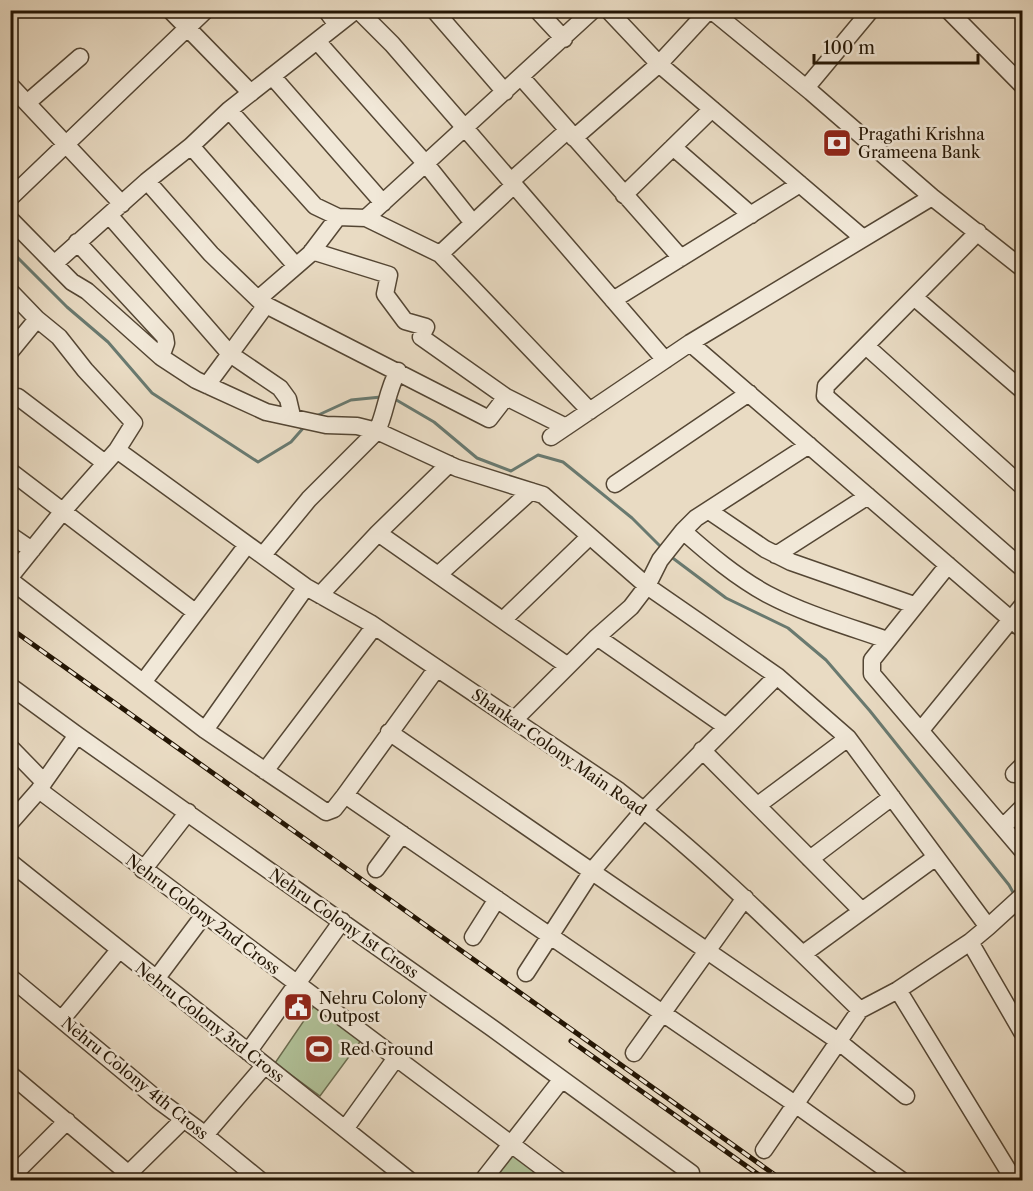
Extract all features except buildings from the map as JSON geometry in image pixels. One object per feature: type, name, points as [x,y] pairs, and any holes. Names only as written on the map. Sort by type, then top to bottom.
[{"type":"street","points":[[170,10],[251,93]]},
{"type":"street","points":[[10,198],[67,146],[206,10]]},
{"type":"street","points":[[326,10],[337,25]]},
{"type":"street","points":[[54,264],[147,181],[192,146],[229,110],[357,10],[392,44],[665,360]]},
{"type":"street","points":[[434,10],[505,92]]},
{"type":"street","points":[[537,10],[564,39]]},
{"type":"street","points":[[366,219],[593,10]]},
{"type":"street","points":[[608,10],[659,64],[863,238]]},
{"type":"street","points":[[440,254],[513,183],[659,64],[710,10],[806,88],[932,197],[1023,268]]},
{"type":"street","points":[[948,10],[1023,85]]},
{"type":"street","points":[[806,88],[868,12]]},
{"type":"street","points":[[317,40],[426,164],[473,223]]},
{"type":"street","points":[[27,103],[80,57]]},
{"type":"street","points":[[272,76],[383,203]]},
{"type":"street","points":[[521,77],[681,258]]},
{"type":"street","points":[[10,85],[67,146],[230,354],[279,388],[288,399],[295,417]]},
{"type":"street","points":[[624,195],[712,109]]},
{"type":"street","points":[[229,110],[315,206],[338,217],[366,219],[440,254],[590,411]]},
{"type":"street","points":[[192,146],[296,266]]},
{"type":"street","points":[[673,147],[751,215]]},
{"type":"street","points":[[147,181],[211,254],[262,302],[489,419],[506,397]]},
{"type":"street","points":[[613,300],[800,184]]},
{"type":"street","points":[[551,437],[690,343],[932,197]]},
{"type":"street","points":[[207,385],[230,354],[262,302],[312,251],[338,217]]},
{"type":"street","points":[[10,219],[72,282],[87,291],[161,357],[207,385],[266,412],[326,425],[357,426],[377,431],[449,464],[543,495],[647,586],[777,676],[848,738],[988,927]]},
{"type":"street","points":[[978,232],[919,300],[866,346],[826,386],[825,396],[1023,568]]},
{"type":"street","points":[[77,242],[165,337],[166,343],[161,357]]},
{"type":"street","points":[[312,251],[389,275],[385,294],[405,321],[426,327],[421,337],[506,397],[566,427]]},
{"type":"street","points":[[10,291],[37,319],[59,337],[85,370],[134,423],[117,450],[63,511],[10,578],[205,730],[321,811],[334,809],[437,668]]},
{"type":"street","points":[[919,300],[1023,390]]},
{"type":"street","points":[[10,352],[37,319]]},
{"type":"street","points":[[690,343],[1017,624]]},
{"type":"street","points":[[866,346],[1023,486]]},
{"type":"street","points":[[263,555],[309,499],[377,431],[398,371]]},
{"type":"street","points":[[615,484],[749,393]]},
{"type":"street","points":[[18,397],[105,463]]},
{"type":"street","points":[[514,720],[597,636],[631,607],[678,536],[709,511],[809,445]]},
{"type":"street","name":"Shankar Colony Main Road","points":[[117,450],[313,591],[437,668],[619,791],[745,898],[860,1010]]},
{"type":"street","points":[[205,730],[313,591],[378,533],[449,464]]},
{"type":"street","points":[[10,471],[195,612]]},
{"type":"street","points":[[438,575],[531,491]]},
{"type":"street","points":[[776,555],[868,496]]},
{"type":"street","points":[[709,511],[765,549],[791,562],[914,605]]},
{"type":"street","points":[[378,533],[568,666]]},
{"type":"street","points":[[10,535],[32,550]]},
{"type":"street","points":[[503,620],[590,536]]},
{"type":"street","points":[[678,536],[711,555],[768,594],[887,640]]},
{"type":"street","points":[[144,681],[248,545]]},
{"type":"street","points":[[948,565],[872,660],[872,674],[1023,850]]},
{"type":"street","points":[[921,730],[1017,624],[1023,606]]},
{"type":"street","points":[[265,771],[374,627]]},
{"type":"street","points":[[597,636],[726,726]]},
{"type":"street","points":[[526,973],[591,871],[644,810],[777,676]]},
{"type":"street","name":"Nehru Colony 1st Cross","points":[[10,686],[562,1078],[691,1173],[691,1180]]},
{"type":"street","points":[[389,732],[838,1041],[906,1095]]},
{"type":"street","points":[[10,822],[42,786],[77,735]]},
{"type":"street","points":[[758,805],[848,738]]},
{"type":"street","name":"Nehru Colony 2nd Cross","points":[[10,747],[42,786],[143,870],[559,1180]]},
{"type":"street","points":[[702,750],[862,911]]},
{"type":"street","points":[[345,795],[795,1104],[901,1180]]},
{"type":"street","points":[[810,859],[892,797]]},
{"type":"street","points":[[1003,827],[1023,808]]},
{"type":"street","points":[[143,870],[188,812]]},
{"type":"street","points":[[376,869],[402,834]]},
{"type":"street","points":[[803,954],[936,857]]},
{"type":"street","name":"Nehru Colony 3rd Cross","points":[[10,862],[409,1180]]},
{"type":"street","points":[[764,1149],[860,1010],[898,990],[970,942],[1023,896]]},
{"type":"street","points":[[634,1053],[661,1012],[745,898]]},
{"type":"street","points":[[473,937],[497,899]]},
{"type":"street","points":[[156,979],[204,915]]},
{"type":"street","points":[[248,1052],[342,921]]},
{"type":"street","points":[[970,942],[1023,1032]]},
{"type":"street","points":[[62,1019],[119,950]]},
{"type":"street","name":"Nehru Colony 4th Cross","points":[[10,977],[158,1100],[260,1180]]},
{"type":"street","points":[[898,990],[1014,1180]]},
{"type":"street","points":[[345,1129],[396,1058]]},
{"type":"street","points":[[205,1135],[265,1065]]},
{"type":"street","points":[[11,1076],[67,1121],[129,1178],[184,1119]]},
{"type":"street","points":[[483,1180],[562,1078]]},
{"type":"street","points":[[10,1178],[67,1121]]},
{"type":"green space","name":"Red Ground","points":[[316,1003],[365,1035],[320,1096],[275,1063]]},
{"type":"green space","points":[[511,1146],[555,1180],[486,1180]]},
{"type":"waterway","points":[[10,250],[67,307],[108,342],[152,393],[258,462],[291,442],[305,426]]},
{"type":"waterway","points":[[314,417],[351,400],[381,397]]},
{"type":"waterway","points":[[393,398],[434,422],[477,458],[511,471],[538,455],[563,462],[632,518],[663,549]]},
{"type":"waterway","points":[[670,556],[726,598],[788,628],[826,660],[870,711],[1009,885],[1015,896]]},
{"type":"railway","points":[[10,628],[782,1180]]},
{"type":"railway","points":[[571,1041],[766,1180]]},
{"type":"place","name":"Pragathi Krishna Grameena Bank","points":[[837,143]]},
{"type":"place","name":"Nehru Colony Outpost","points":[[298,1007]]},
{"type":"place","name":"Red Ground","points":[[319,1049]]}]
